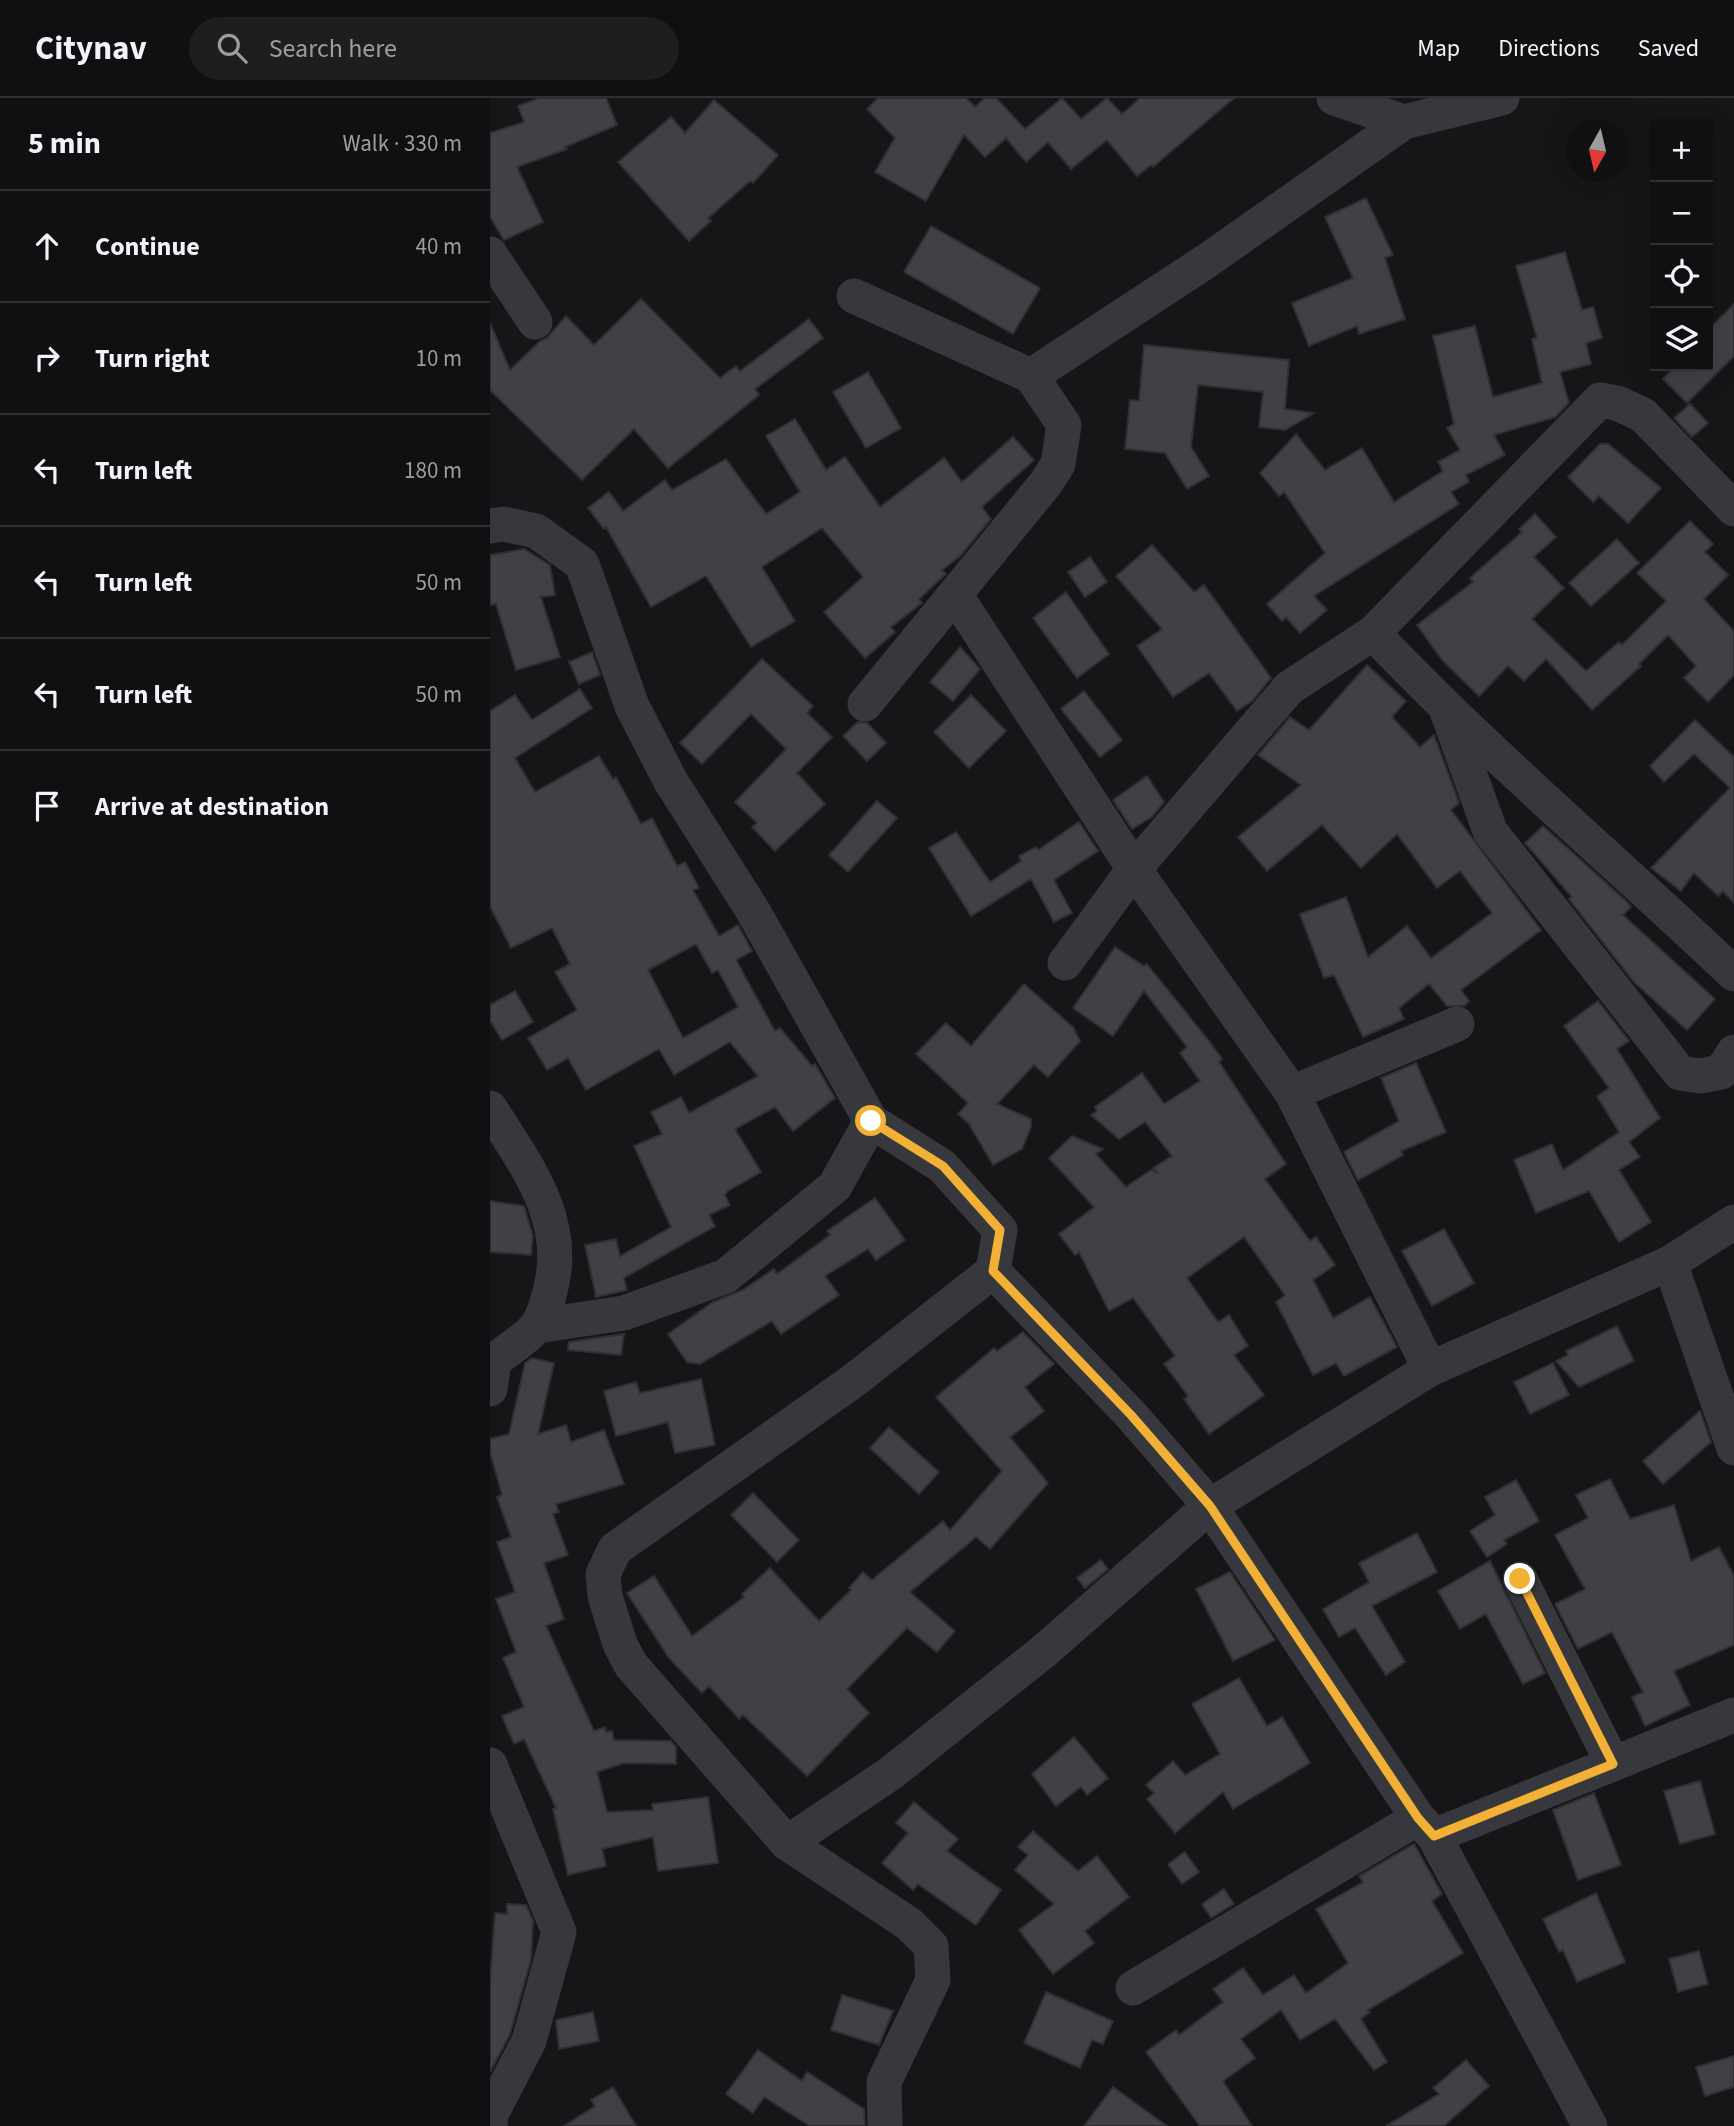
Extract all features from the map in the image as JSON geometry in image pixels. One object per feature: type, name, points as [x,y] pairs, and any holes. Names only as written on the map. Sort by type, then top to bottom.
[{"type":"street","points":[[1335,98],[1404,122]]},
{"type":"street","points":[[1031,376],[1208,260],[1404,122],[1502,98]]},
{"type":"street","points":[[490,254],[535,322]]},
{"type":"street","points":[[854,296],[1031,376],[1064,425],[1058,464],[1046,483],[865,704]]},
{"type":"street","points":[[1065,963],[1134,869],[1289,688],[1373,633],[1600,401],[1617,403],[1643,415],[1734,509]]},
{"type":"street","points":[[490,526],[504,524],[536,531],[582,564],[632,706],[663,768],[753,911],[871,1121],[943,1166],[1000,1230],[993,1271],[853,1381],[615,1549],[603,1574],[612,1622],[631,1665],[787,1843],[909,1924],[931,1946],[933,1980],[884,2082],[885,2126]]},
{"type":"street","points":[[956,596],[1134,869],[1292,1093],[1430,1369]]},
{"type":"street","points":[[1373,633],[1447,711],[1623,868],[1734,974]]},
{"type":"street","points":[[1447,711],[1490,831],[1680,1073],[1702,1076],[1721,1072],[1734,1052]]},
{"type":"street","points":[[1292,1093],[1457,1024]]},
{"type":"street","points":[[490,1108],[524,1162],[554,1228],[557,1262],[548,1299],[537,1326],[491,1370]]},
{"type":"street","points":[[537,1326],[624,1313],[726,1276],[835,1186],[871,1121]]},
{"type":"street","points":[[787,1843],[891,1773],[1044,1651],[1210,1506],[1430,1369],[1670,1264],[1734,1222]]},
{"type":"street","points":[[1670,1264],[1734,1448]]},
{"type":"street","points":[[993,1271],[1131,1415],[1210,1506],[1426,1827],[1590,2126]]},
{"type":"street","points":[[1520,1579],[1613,1764]]},
{"type":"street","points":[[1133,1988],[1426,1827],[1613,1764],[1734,1715]]},
{"type":"street","points":[[490,1765],[559,1932],[529,2041],[491,2118]]},
{"type":"building","points":[[539,98],[606,98],[617,125],[565,147],[567,149],[517,167],[543,222],[504,240],[490,217],[490,133],[524,122],[518,106]]},
{"type":"building","points":[[878,98],[966,98],[975,107],[985,98],[996,98],[1025,129],[1062,98],[1081,119],[1107,98],[1122,114],[1140,98],[1234,98],[1153,167],[1151,165],[1137,176],[1107,140],[1071,169],[1048,142],[1026,162],[1006,138],[985,157],[964,135],[926,201],[875,172],[895,138],[867,109]]},
{"type":"building","points":[[714,100],[778,155],[753,183],[750,181],[708,218],[711,221],[689,241],[618,162],[671,117],[685,133]]},
{"type":"building","points":[[1366,198],[1393,255],[1385,258],[1405,319],[1359,334],[1357,326],[1309,346],[1292,303],[1353,278],[1325,217]]},
{"type":"building","points":[[931,226],[1040,288],[1013,334],[904,272]]},
{"type":"building","points":[[1565,252],[1582,310],[1593,307],[1602,338],[1586,343],[1591,364],[1560,372],[1569,403],[1555,417],[1494,435],[1505,455],[1466,475],[1469,482],[1451,492],[1459,504],[1314,596],[1327,610],[1300,633],[1286,617],[1282,621],[1267,604],[1325,553],[1284,492],[1279,496],[1260,473],[1296,434],[1325,470],[1362,448],[1394,502],[1443,471],[1438,462],[1460,450],[1447,428],[1454,424],[1433,336],[1475,326],[1493,397],[1542,383],[1532,339],[1537,338],[1516,266]]},
{"type":"building","points":[[641,299],[720,378],[736,366],[740,371],[809,319],[823,338],[755,389],[759,395],[668,468],[634,429],[582,480],[490,390],[490,323],[510,370],[540,341],[547,338],[566,316],[594,345]]},
{"type":"building","points":[[1734,304],[1734,356],[1687,403],[1663,379],[1670,371],[1713,371],[1713,325]]},
{"type":"building","points":[[1144,345],[1289,360],[1285,409],[1314,413],[1285,430],[1259,427],[1263,392],[1198,385],[1191,447],[1209,476],[1187,489],[1165,453],[1125,449],[1130,400],[1139,401]]},
{"type":"building","points":[[868,372],[901,428],[866,448],[833,392]]},
{"type":"building","points":[[1690,404],[1708,423],[1692,437],[1674,418]]},
{"type":"building","points":[[795,419],[826,470],[845,457],[880,507],[944,458],[962,482],[1013,437],[1034,460],[982,507],[991,519],[960,556],[942,570],[946,574],[919,599],[922,603],[891,627],[895,632],[865,658],[824,612],[863,577],[822,528],[762,567],[795,621],[751,647],[706,576],[651,607],[606,527],[604,529],[588,508],[609,492],[623,511],[665,480],[672,490],[726,459],[766,514],[800,492],[766,436]]},
{"type":"building","points":[[1600,444],[1608,444],[1661,488],[1628,523],[1599,496],[1593,502],[1568,477]]},
{"type":"building","points":[[1535,514],[1556,537],[1534,557],[1564,588],[1532,619],[1586,671],[1619,642],[1622,645],[1666,601],[1637,573],[1690,521],[1713,544],[1705,552],[1728,575],[1704,599],[1734,631],[1734,675],[1708,702],[1684,678],[1696,666],[1668,635],[1639,664],[1641,666],[1592,710],[1546,659],[1524,681],[1508,666],[1479,696],[1442,660],[1417,625],[1473,582],[1470,578],[1522,532],[1519,529]]},
{"type":"building","points":[[1617,539],[1639,563],[1591,606],[1569,583]]},
{"type":"building","points":[[1152,545],[1194,592],[1204,585],[1271,678],[1252,701],[1237,711],[1209,673],[1173,697],[1137,646],[1162,629],[1116,576]]},
{"type":"building","points":[[524,549],[550,565],[555,595],[541,597],[560,657],[516,670],[496,604],[490,605],[490,555]]},
{"type":"building","points":[[1090,557],[1107,582],[1085,597],[1068,572]]},
{"type":"building","points":[[1066,592],[1109,654],[1077,678],[1033,618]]},
{"type":"building","points":[[960,647],[980,669],[953,701],[930,682]]},
{"type":"building","points":[[592,652],[600,675],[579,684],[569,662]]},
{"type":"building","points":[[762,659],[813,706],[807,713],[832,737],[797,773],[825,804],[775,851],[752,827],[757,823],[735,802],[786,749],[751,714],[702,764],[680,743]]},
{"type":"building","points":[[1367,665],[1406,701],[1392,717],[1420,747],[1434,735],[1459,803],[1451,810],[1541,930],[1461,990],[1469,1001],[1464,1006],[1447,1006],[1429,984],[1399,1008],[1404,1019],[1363,1037],[1334,975],[1324,978],[1300,914],[1346,897],[1368,957],[1407,926],[1431,958],[1492,913],[1460,871],[1437,888],[1397,834],[1361,868],[1322,825],[1267,871],[1238,837],[1301,785],[1258,755],[1290,717],[1309,730]]},
{"type":"building","points":[[580,689],[592,708],[515,758],[535,792],[599,756],[613,779],[616,777],[641,824],[652,818],[677,866],[685,862],[699,888],[693,890],[719,936],[738,925],[752,951],[736,960],[775,1031],[780,1028],[812,1066],[815,1064],[835,1098],[793,1131],[775,1107],[735,1129],[761,1172],[728,1191],[725,1195],[730,1205],[709,1215],[715,1226],[624,1278],[627,1290],[596,1297],[585,1245],[616,1239],[620,1256],[671,1227],[634,1146],[662,1134],[651,1112],[681,1097],[689,1113],[758,1076],[730,1042],[674,1075],[659,1049],[586,1090],[568,1058],[547,1070],[528,1038],[577,1010],[555,972],[570,964],[552,928],[511,948],[490,906],[490,711],[515,695],[532,720]],"holes":[[[696,944],[712,973],[718,970],[738,1007],[683,1038],[648,970]]]},
{"type":"building","points":[[1084,691],[1122,740],[1100,757],[1061,709]]},
{"type":"building","points":[[971,695],[1006,731],[969,768],[934,732]]},
{"type":"building","points":[[1695,720],[1734,757],[1734,903],[1723,891],[1718,896],[1694,873],[1681,891],[1651,868],[1730,788],[1694,754],[1664,782],[1650,766]]},
{"type":"building","points":[[858,722],[867,723],[886,743],[867,761],[843,736]]},
{"type":"building","points":[[1147,776],[1164,802],[1152,817],[1132,829],[1113,800]]},
{"type":"building","points":[[877,801],[897,818],[848,872],[829,855]]},
{"type":"building","points":[[1079,822],[1098,851],[1054,880],[1072,913],[1054,922],[1031,879],[971,916],[929,848],[956,832],[990,882],[1021,861],[1019,856],[1036,847],[1038,850]]},
{"type":"building","points":[[1543,826],[1626,901],[1631,907],[1623,915],[1715,999],[1687,1030],[1634,982],[1569,899],[1572,897],[1525,843]]},
{"type":"building","points":[[1115,947],[1144,966],[1147,964],[1209,1041],[1222,1059],[1219,1062],[1286,1164],[1265,1179],[1310,1241],[1316,1237],[1335,1265],[1313,1280],[1333,1318],[1370,1297],[1397,1347],[1344,1376],[1336,1363],[1313,1375],[1276,1302],[1285,1295],[1244,1237],[1187,1278],[1218,1322],[1229,1315],[1248,1346],[1234,1355],[1264,1395],[1209,1434],[1184,1399],[1188,1396],[1164,1364],[1175,1356],[1133,1298],[1109,1311],[1079,1252],[1075,1255],[1059,1234],[1094,1207],[1049,1158],[1072,1136],[1103,1149],[1096,1154],[1126,1187],[1151,1170],[1158,1173],[1153,1168],[1172,1156],[1145,1122],[1119,1139],[1091,1115],[1097,1111],[1095,1107],[1142,1073],[1164,1104],[1200,1081],[1180,1053],[1187,1047],[1144,991],[1113,1036],[1073,1008]]},
{"type":"building","points":[[1024,984],[1073,1027],[1080,1041],[1048,1077],[1034,1065],[997,1104],[1031,1119],[1031,1127],[1022,1149],[993,1165],[969,1124],[958,1114],[968,1103],[916,1054],[946,1023],[971,1046]]},
{"type":"building","points":[[515,991],[533,1022],[502,1040],[490,1020],[490,1005]]},
{"type":"building","points":[[1598,1001],[1629,1041],[1617,1049],[1660,1118],[1629,1142],[1640,1157],[1619,1170],[1651,1222],[1619,1242],[1589,1191],[1536,1213],[1514,1160],[1552,1144],[1563,1170],[1619,1132],[1597,1096],[1609,1088],[1564,1026]]},
{"type":"building","points":[[1416,1063],[1446,1132],[1401,1151],[1403,1155],[1358,1180],[1344,1152],[1399,1121],[1381,1078]]},
{"type":"building","points":[[875,1198],[905,1240],[876,1260],[868,1249],[825,1276],[839,1295],[781,1334],[772,1321],[700,1364],[687,1362],[668,1334],[713,1302],[743,1290],[774,1269],[777,1274],[830,1235],[827,1231]]},
{"type":"building","points":[[490,1201],[524,1206],[533,1236],[531,1255],[490,1252]]},
{"type":"building","points":[[1444,1229],[1474,1283],[1432,1306],[1402,1251]]},
{"type":"building","points":[[1617,1326],[1634,1361],[1579,1387],[1556,1361],[1568,1355],[1566,1351]]},
{"type":"building","points":[[1023,1332],[1054,1364],[1025,1387],[1044,1411],[1010,1437],[1048,1483],[990,1549],[976,1537],[910,1592],[955,1631],[937,1652],[907,1628],[847,1689],[869,1713],[807,1776],[743,1715],[739,1719],[709,1686],[702,1693],[669,1658],[627,1593],[654,1576],[692,1636],[744,1597],[742,1594],[770,1568],[819,1621],[851,1590],[849,1588],[863,1572],[872,1580],[943,1521],[950,1530],[1002,1471],[936,1397],[994,1348],[997,1351]]},
{"type":"building","points":[[624,1334],[621,1355],[568,1350],[569,1342]]},
{"type":"building","points":[[532,1358],[554,1363],[538,1434],[566,1425],[571,1442],[604,1430],[624,1484],[556,1504],[559,1512],[553,1514],[568,1555],[544,1563],[564,1619],[546,1626],[594,1731],[605,1727],[606,1732],[612,1731],[614,1740],[671,1741],[676,1747],[676,1764],[624,1763],[597,1772],[607,1812],[653,1810],[652,1804],[708,1797],[718,1863],[658,1871],[653,1837],[602,1849],[606,1866],[568,1875],[553,1809],[556,1808],[524,1739],[514,1744],[502,1716],[524,1707],[503,1658],[516,1652],[496,1599],[515,1592],[497,1542],[511,1537],[497,1497],[502,1495],[490,1452],[490,1439],[509,1434],[525,1363]]},
{"type":"building","points":[[1553,1363],[1569,1395],[1530,1414],[1514,1382]]},
{"type":"building","points":[[701,1379],[715,1445],[675,1453],[668,1422],[616,1436],[604,1391],[636,1382],[640,1393]]},
{"type":"building","points":[[1700,1411],[1711,1442],[1663,1484],[1643,1461]]},
{"type":"building","points":[[889,1427],[939,1472],[919,1494],[870,1448]]},
{"type":"building","points":[[1610,1479],[1630,1519],[1674,1505],[1691,1561],[1719,1547],[1734,1576],[1734,1645],[1674,1671],[1690,1705],[1645,1726],[1632,1697],[1643,1692],[1612,1632],[1578,1649],[1555,1604],[1585,1589],[1555,1535],[1588,1518],[1576,1495]]},
{"type":"building","points":[[1516,1480],[1539,1521],[1504,1540],[1507,1544],[1487,1557],[1470,1531],[1495,1515],[1485,1497]]},
{"type":"building","points":[[753,1493],[799,1540],[777,1562],[731,1515]]},
{"type":"building","points":[[1417,1533],[1437,1572],[1372,1606],[1405,1662],[1386,1675],[1355,1628],[1339,1637],[1323,1609],[1369,1582],[1359,1563]]},
{"type":"building","points":[[1101,1560],[1108,1569],[1085,1588],[1077,1578]]},
{"type":"building","points":[[1490,1561],[1545,1673],[1523,1684],[1486,1614],[1460,1629],[1438,1591]]},
{"type":"building","points":[[1230,1572],[1275,1640],[1233,1661],[1196,1589]]},
{"type":"building","points":[[1239,1678],[1267,1726],[1282,1717],[1310,1763],[1233,1809],[1223,1792],[1175,1833],[1147,1799],[1154,1793],[1146,1785],[1173,1761],[1185,1775],[1220,1754],[1192,1704]]},
{"type":"building","points":[[1074,1737],[1108,1778],[1087,1795],[1081,1787],[1056,1806],[1032,1774]]},
{"type":"building","points":[[1700,1781],[1715,1834],[1680,1844],[1664,1791]]},
{"type":"building","points":[[1594,1793],[1621,1865],[1578,1880],[1553,1810]]},
{"type":"building","points":[[914,1802],[958,1839],[947,1851],[1001,1890],[976,1925],[918,1884],[913,1890],[882,1863],[908,1833],[896,1823]]},
{"type":"building","points":[[1033,1831],[1078,1871],[1097,1856],[1129,1897],[1085,1931],[1094,1943],[1053,1974],[1019,1930],[1054,1904],[1015,1870],[1028,1855],[1018,1847]]},
{"type":"building","points":[[1414,1844],[1442,1894],[1432,1901],[1463,1953],[1368,2010],[1370,2012],[1361,2019],[1387,2062],[1374,2070],[1335,2019],[1300,2040],[1281,2010],[1241,2039],[1255,2058],[1223,2081],[1252,2126],[1200,2126],[1146,2052],[1176,2030],[1179,2035],[1223,2002],[1213,1989],[1243,1968],[1263,1995],[1294,1975],[1306,1993],[1348,1963],[1316,1909],[1363,1882],[1359,1876]]},
{"type":"building","points":[[1185,1852],[1199,1872],[1182,1884],[1168,1864]]},
{"type":"building","points":[[1224,1889],[1234,1904],[1211,1918],[1202,1904]]},
{"type":"building","points":[[1596,1893],[1625,1962],[1577,1982],[1563,1950],[1559,1952],[1543,1919]]},
{"type":"building","points":[[507,1904],[526,1905],[533,1921],[531,1959],[510,2034],[490,2072],[490,1982],[495,1913],[507,1914]]},
{"type":"building","points":[[1699,1951],[1708,1984],[1678,1992],[1669,1959]]},
{"type":"building","points":[[1046,1992],[1113,2021],[1103,2044],[1092,2040],[1080,2068],[1024,2043]]},
{"type":"building","points":[[842,1995],[893,2011],[879,2045],[831,2030]]},
{"type":"building","points":[[593,2012],[599,2041],[559,2049],[556,2020]]},
{"type":"building","points":[[758,2050],[802,2081],[807,2072],[864,2109],[865,2126],[810,2126],[764,2097],[753,2113],[726,2094]]},
{"type":"building","points":[[1734,2056],[1734,2087],[1705,2096],[1696,2067]]},
{"type":"building","points":[[1466,2060],[1489,2086],[1444,2126],[1386,2126],[1439,2094],[1433,2088]]},
{"type":"building","points":[[613,2087],[636,2126],[564,2126],[595,2106],[591,2100]]},
{"type":"building","points":[[1113,2087],[1167,2126],[1084,2126]]},
{"type":"route","points":[[871,1121],[943,1166],[1000,1230],[993,1271],[1131,1415],[1210,1506],[1418,1818],[1434,1836],[1472,1824],[1613,1764],[1520,1579]]}]
